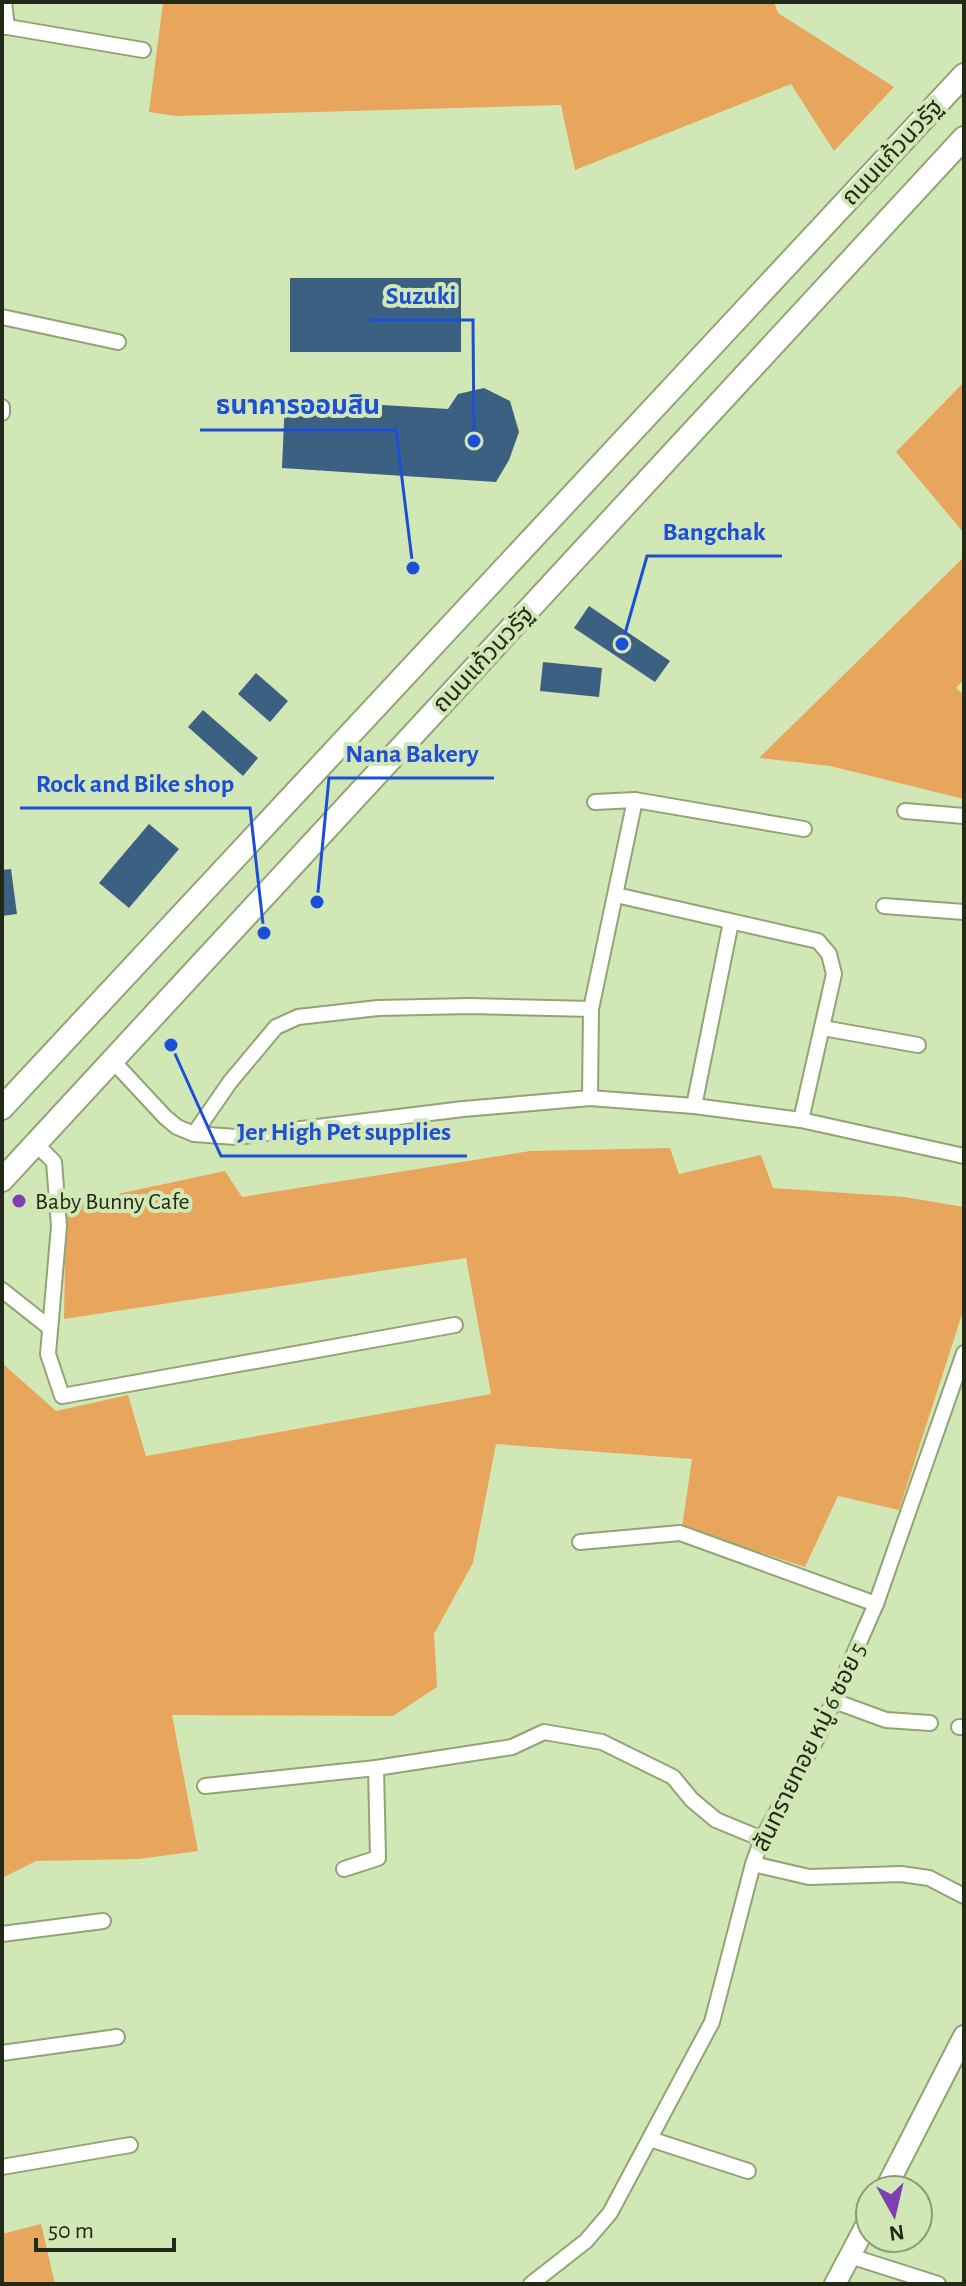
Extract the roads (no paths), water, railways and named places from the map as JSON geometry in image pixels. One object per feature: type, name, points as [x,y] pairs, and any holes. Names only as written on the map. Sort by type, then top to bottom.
[{"type":"main road","name":"ถนนแก้วนวรัฐ","points":[[2,1108],[964,75]]},
{"type":"main road","name":"ถนนแก้วนวรัฐ","points":[[2,1180],[964,138]]},
{"type":"main road","points":[[893,2174],[964,2036]]},
{"type":"main road","points":[[835,2284],[854,2248]]},
{"type":"street","points":[[4,2],[4,26],[143,50]]},
{"type":"street","points":[[2,317],[118,342]]},
{"type":"street","points":[[2,407],[2,413]]},
{"type":"street","points":[[595,802],[635,800],[804,829]]},
{"type":"street","points":[[590,1098],[591,1009],[635,800]]},
{"type":"street","points":[[905,811],[964,816]]},
{"type":"street","points":[[616,895],[818,941],[829,954],[834,974],[801,1120]]},
{"type":"street","points":[[884,906],[964,912]]},
{"type":"street","points":[[694,1106],[731,922]]},
{"type":"street","points":[[194,1134],[230,1082],[276,1027],[298,1017],[378,1008],[470,1006],[591,1009]]},
{"type":"street","points":[[823,1028],[918,1045]]},
{"type":"street","points":[[112,1060],[165,1117],[177,1127],[194,1134],[236,1137],[463,1109],[590,1098],[694,1106],[801,1120],[964,1156]]},
{"type":"street","points":[[35,1143],[54,1162],[59,1226],[48,1354],[62,1396],[455,1325]]},
{"type":"street","points":[[2,1290],[50,1328]]},
{"type":"street","name":"สันทรายทอย หมู่ 6 ซอย 5","points":[[531,2284],[586,2241],[610,2213],[712,2022],[762,1839],[817,1738],[876,1604],[960,1376],[964,1353]]},
{"type":"street","points":[[580,1542],[680,1533],[876,1604]]},
{"type":"street","points":[[834,1701],[886,1720],[930,1723]]},
{"type":"street","points":[[205,1786],[376,1768],[512,1747],[544,1732],[602,1742],[673,1777],[692,1800],[716,1820],[762,1839]]},
{"type":"street","points":[[344,1869],[378,1858],[376,1768]]},
{"type":"street","points":[[753,1864],[809,1877],[901,1874],[929,1878],[964,1896]]},
{"type":"street","points":[[2,1934],[103,1921]]},
{"type":"street","points":[[2,2053],[117,2037]]},
{"type":"street","points":[[650,2139],[748,2171]]},
{"type":"street","points":[[2,2167],[130,2145]]},
{"type":"street","points":[[850,2256],[938,2284]]},
{"type":"place","name":"Suzuki","points":[[474,441]]},
{"type":"place","name":"ธนาคารออมสิน","points":[[413,568]]},
{"type":"place","name":"Bangchak","points":[[622,644]]},
{"type":"place","name":"Nana Bakery","points":[[317,902]]},
{"type":"place","name":"Rock and Bike shop","points":[[264,933]]},
{"type":"place","name":"Jer High Pet supplies","points":[[171,1045]]},
{"type":"place","name":"Baby Bunny Cafe","points":[[19,1201]]}]
